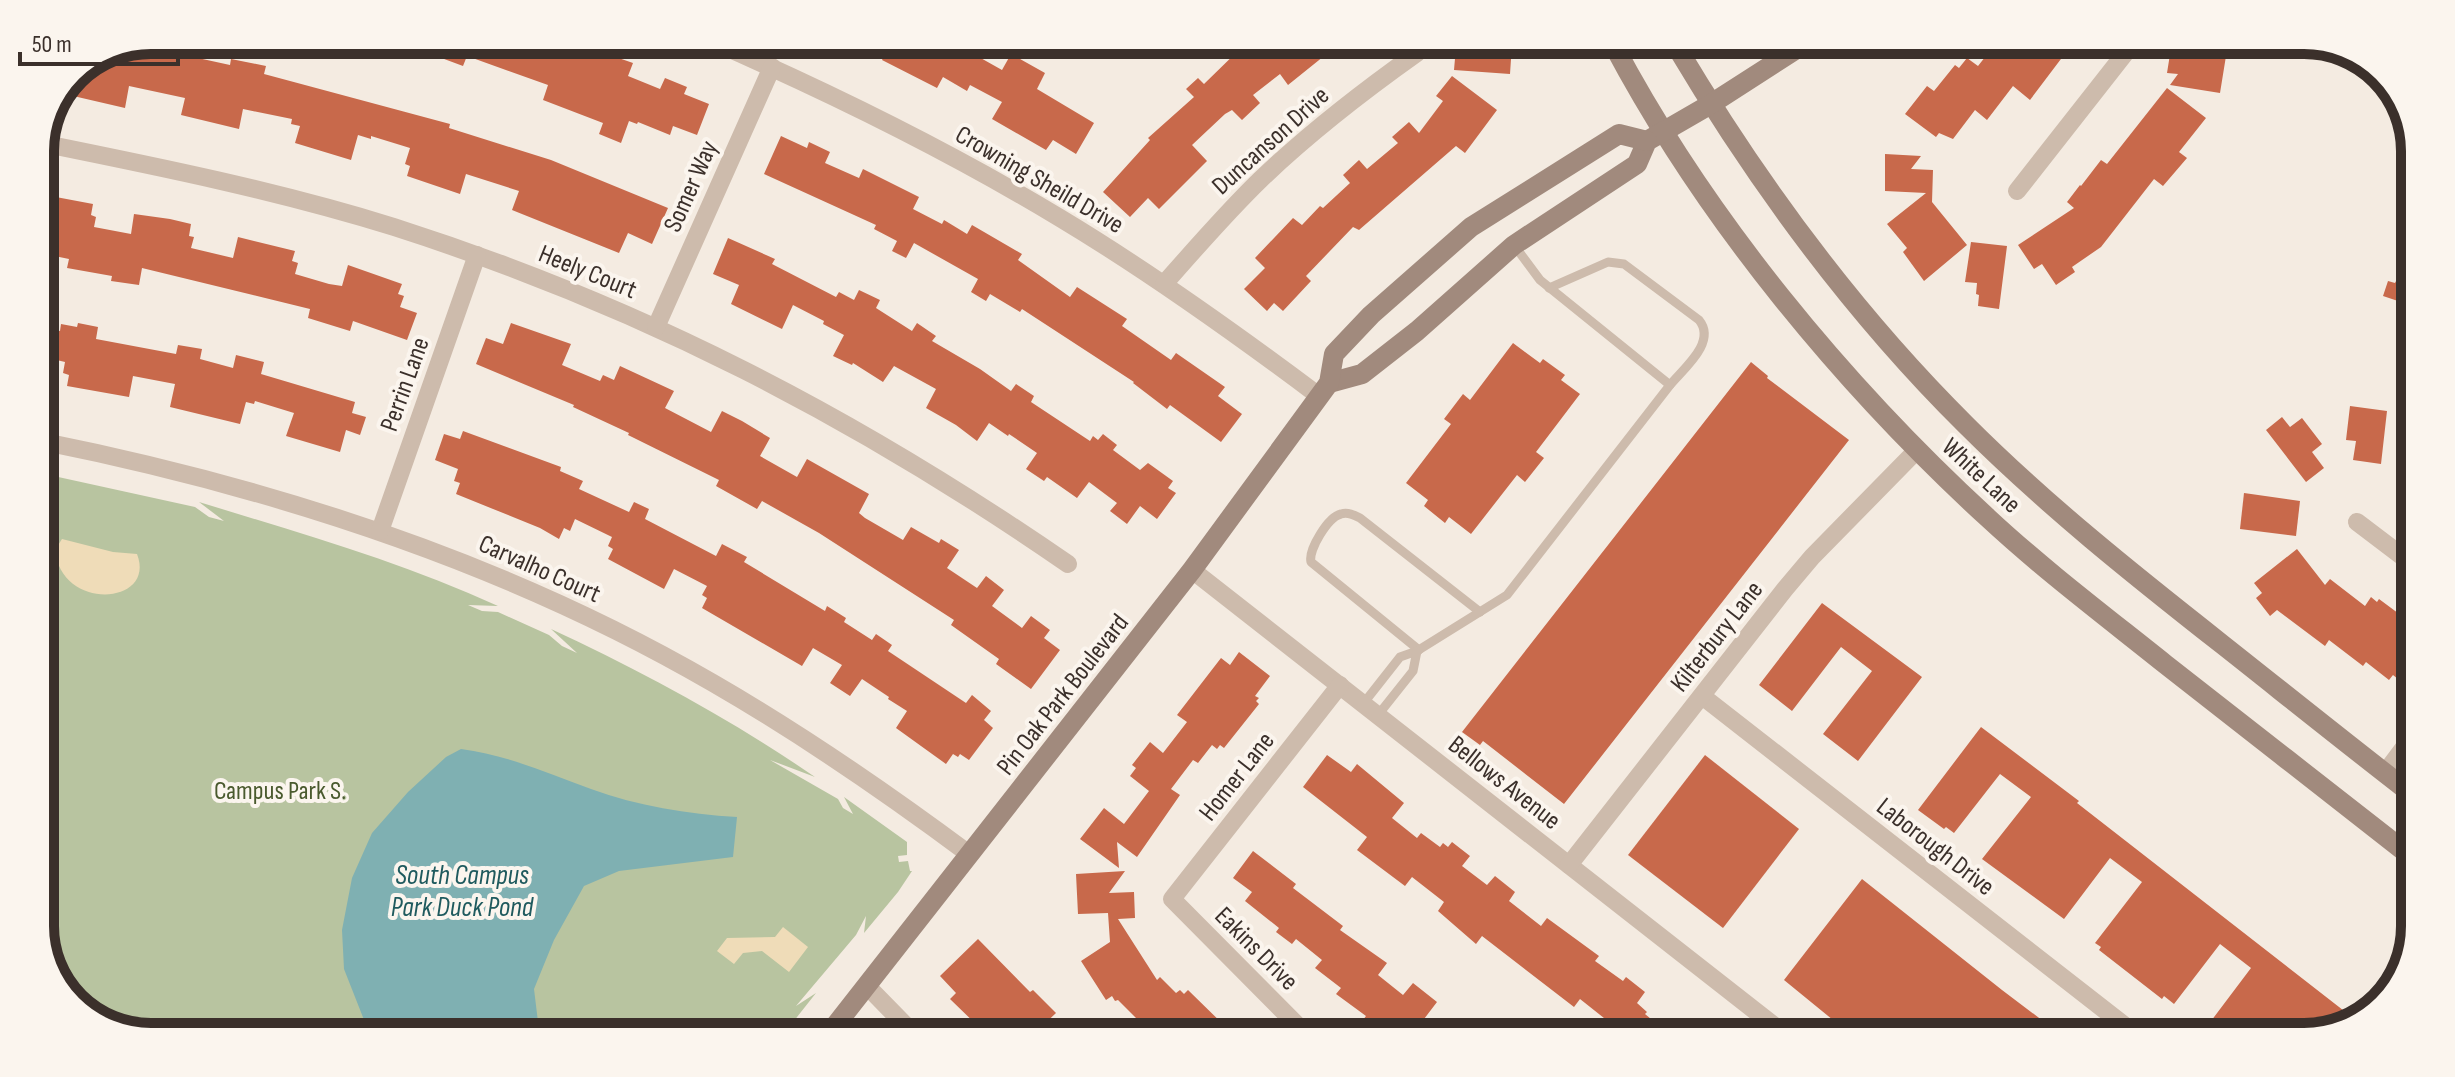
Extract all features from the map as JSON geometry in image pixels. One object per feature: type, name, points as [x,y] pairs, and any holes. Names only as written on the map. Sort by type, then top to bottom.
[{"type":"main road","name":"White Lane","points":[[1618,54],[1655,136],[1819,342],[1917,450],[2062,583],[2401,849]]},
{"type":"main road","name":"White Lane","points":[[1681,54],[1765,186],[1830,271],[1883,335],[1964,423],[2035,491],[2109,555],[2401,786]]},
{"type":"main road","points":[[1324,390],[1362,374],[1417,331],[1514,245],[1637,164],[1655,136],[1789,54]]},
{"type":"main road","name":"Pin Oak Park Boulevard","points":[[837,1023],[1192,570],[1324,390],[1334,354],[1371,315],[1471,227],[1619,134],[1655,136]]},
{"type":"street","name":"Crowning Sheild Drive","points":[[742,54],[898,127],[1061,218],[1324,390]]},
{"type":"street","name":"Duncanson Drive","points":[[1164,284],[1260,180],[1320,126],[1416,54]]},
{"type":"street","points":[[2017,191],[2125,54]]},
{"type":"street","name":"Somer Way","points":[[656,327],[772,67]]},
{"type":"street","name":"Heely Court","points":[[54,146],[272,193],[392,227],[556,284],[656,327],[793,393],[878,440],[984,506],[1068,564]]},
{"type":"street","name":"Perrin Lane","points":[[380,531],[477,255]]},
{"type":"street","name":"Carvalho Court","points":[[54,444],[240,487],[380,531],[549,599],[711,682],[805,738],[969,854]]},
{"type":"street","name":"Kilterbury Lane","points":[[1569,865],[1812,557],[1917,450]]},
{"type":"street","points":[[2357,522],[2401,555]]},
{"type":"street","name":"Bellows Avenue","points":[[1192,570],[1771,1023]]},
{"type":"street","name":"Homer Lane","points":[[1172,899],[1340,685]]},
{"type":"street","name":"Laborough Drive","points":[[1702,696],[2121,1023]]},
{"type":"street","points":[[2385,773],[2401,752]]},
{"type":"street","name":"Eakins Drive","points":[[1172,899],[1295,1023]]},
{"type":"street","points":[[867,986],[903,1023]]},
{"type":"lane","points":[[1514,245],[1549,288],[1670,385]]},
{"type":"lane","points":[[1370,709],[1400,657],[1418,650],[1507,595],[1704,343],[1706,333],[1699,320],[1624,264],[1608,262],[1549,288]]},
{"type":"lane","points":[[1418,650],[1311,562],[1309,555],[1312,547],[1334,517],[1343,513],[1360,518],[1480,612]]},
{"type":"lane","points":[[1370,709],[1413,671],[1418,650]]},
{"type":"green space","name":"Campus Park S.","points":[[54,476],[195,507],[209,517],[224,521],[199,502],[350,549],[462,590],[498,606],[468,605],[482,611],[498,612],[549,635],[577,653],[551,629],[619,662],[686,697],[815,777],[770,760],[838,799],[843,808],[853,814],[844,797],[907,842],[907,855],[898,856],[899,862],[908,861],[912,871],[864,933],[866,916],[856,935],[796,1006],[816,993],[792,1023],[151,1023],[132,1021],[102,1010],[70,980],[59,957],[54,932]]},
{"type":"sand","points":[[62,539],[113,552],[137,554],[139,571],[133,584],[106,594],[89,592],[73,584],[61,570],[55,550]]},
{"type":"sand","points":[[783,927],[808,947],[789,972],[762,951],[743,953],[734,964],[717,951],[727,938],[775,937]]},
{"type":"water","name":"South Campus Park Duck Pond","points":[[461,749],[478,752],[645,805],[737,817],[733,857],[619,871],[584,886],[554,940],[534,989],[538,1023],[365,1023],[344,969],[342,930],[352,878],[372,833],[408,792],[446,757]]},
{"type":"building","points":[[180,54],[230,65],[231,59],[266,66],[264,74],[450,124],[449,128],[551,160],[668,208],[652,244],[628,233],[619,253],[512,210],[519,191],[466,174],[460,194],[407,176],[410,166],[405,164],[410,148],[371,136],[371,139],[358,135],[351,160],[295,143],[300,126],[291,124],[292,119],[243,109],[239,129],[181,115],[185,98],[129,86],[125,108],[72,96],[87,78],[120,59],[138,55]]},
{"type":"building","points":[[431,54],[607,54],[633,63],[628,76],[660,89],[665,78],[687,87],[684,94],[709,104],[697,135],[673,126],[670,135],[629,121],[621,143],[599,134],[603,123],[543,100],[548,85],[467,56],[463,66]]},
{"type":"building","points":[[885,54],[974,54],[1002,70],[1011,54],[1045,73],[1037,89],[1094,123],[1076,154],[1053,140],[1046,150],[992,119],[1002,102],[970,85],[967,91],[943,77],[937,88],[882,60]]},
{"type":"building","points":[[1235,54],[1327,54],[1288,85],[1280,74],[1253,95],[1260,103],[1242,120],[1232,110],[1225,114],[1192,145],[1207,161],[1159,209],[1148,198],[1130,217],[1103,192],[1150,140],[1148,138],[1194,97],[1186,89],[1198,78],[1204,84]]},
{"type":"building","points":[[1455,54],[1502,54],[1502,58],[1511,59],[1510,74],[1454,70]]},
{"type":"building","points":[[1987,54],[2065,54],[2030,100],[2013,86],[1987,120],[1975,110],[1953,139],[1939,133],[1936,137],[1905,114],[1927,86],[1934,91],[1955,65],[1959,68],[1967,58],[1978,66]]},
{"type":"building","points":[[2170,54],[2226,56],[2220,93],[2170,85],[2178,74],[2167,73]]},
{"type":"building","points":[[1452,76],[1497,110],[1465,153],[1456,146],[1359,230],[1353,227],[1306,276],[1311,281],[1283,311],[1274,303],[1267,311],[1244,289],[1265,268],[1255,258],[1293,218],[1302,225],[1320,206],[1323,208],[1350,183],[1343,175],[1359,160],[1367,169],[1398,143],[1392,137],[1409,122],[1419,133],[1443,101],[1436,96]]},
{"type":"building","points":[[2167,88],[2206,118],[2179,152],[2187,158],[2163,186],[2154,179],[2101,247],[2072,267],[2075,272],[2056,285],[2042,264],[2034,269],[2018,245],[2074,208],[2067,202],[2080,185],[2101,160],[2107,164]]},
{"type":"building","points":[[781,136],[807,148],[809,142],[830,152],[825,163],[859,178],[863,169],[919,197],[913,209],[942,224],[944,220],[967,234],[972,225],[1022,254],[1018,260],[1070,297],[1077,287],[1127,319],[1122,326],[1171,360],[1176,353],[1225,387],[1218,396],[1242,414],[1221,442],[1170,405],[1167,409],[1134,382],[1022,309],[1020,312],[990,294],[986,301],[971,292],[978,279],[914,243],[906,258],[892,251],[897,241],[874,229],[876,225],[764,174]]},
{"type":"building","points":[[1885,154],[1921,156],[1911,169],[1933,170],[1932,202],[1967,245],[1924,281],[1903,252],[1907,248],[1887,224],[1926,193],[1885,191]]},
{"type":"building","points":[[54,197],[93,204],[91,215],[96,217],[94,227],[131,234],[134,214],[191,224],[189,236],[194,237],[191,248],[233,258],[238,237],[295,251],[292,261],[298,263],[295,274],[329,284],[342,286],[348,265],[402,284],[398,294],[404,296],[400,307],[417,313],[407,340],[353,321],[350,331],[308,318],[310,309],[142,268],[139,285],[111,281],[112,276],[67,268],[69,259],[54,256]]},
{"type":"building","points":[[728,238],[775,259],[772,264],[836,297],[839,292],[854,300],[859,290],[880,300],[876,308],[912,331],[917,323],[936,336],[932,341],[1011,391],[1016,384],[1034,396],[1031,402],[1090,441],[1093,436],[1098,440],[1103,434],[1117,445],[1113,450],[1140,470],[1148,463],[1173,481],[1168,488],[1176,493],[1157,519],[1140,506],[1127,524],[1110,511],[1117,503],[1089,482],[1077,498],[1047,477],[1044,481],[1026,469],[1037,453],[1009,434],[989,423],[977,441],[926,408],[936,389],[894,366],[883,382],[853,363],[833,356],[844,335],[823,324],[824,321],[793,305],[782,329],[731,304],[739,285],[713,274]]},
{"type":"building","points":[[1971,242],[2007,246],[1999,309],[1978,306],[1977,283],[1965,282]]},
{"type":"building","points":[[2401,268],[2401,302],[2383,296],[2388,281],[2395,283]]},
{"type":"building","points":[[78,323],[98,327],[96,339],[176,354],[178,345],[202,349],[200,359],[233,368],[236,355],[264,362],[261,374],[355,402],[352,413],[366,417],[360,435],[346,430],[340,452],[286,436],[294,413],[255,401],[254,404],[246,402],[240,424],[170,407],[175,384],[133,376],[129,397],[67,386],[69,375],[63,373],[65,362],[54,359],[54,330],[60,331],[61,324],[77,327]]},
{"type":"building","points":[[511,323],[571,344],[562,365],[600,381],[603,375],[614,380],[620,366],[674,391],[665,408],[711,432],[722,411],[770,438],[760,456],[797,477],[807,459],[869,494],[859,513],[865,518],[903,540],[911,527],[959,550],[947,568],[977,588],[986,576],[1004,590],[992,606],[1022,628],[1031,616],[1050,630],[1044,638],[1060,650],[1031,689],[996,664],[999,659],[951,625],[954,620],[819,533],[762,501],[757,509],[716,486],[719,480],[574,405],[476,364],[486,338],[503,344]]},
{"type":"building","points":[[1513,343],[1540,363],[1543,359],[1565,375],[1561,380],[1580,394],[1536,452],[1544,458],[1525,482],[1517,475],[1471,534],[1449,517],[1445,523],[1424,506],[1428,500],[1406,483],[1451,424],[1444,419],[1463,394],[1470,400]]},
{"type":"building","points":[[1751,362],[1767,378],[1849,440],[1564,804],[1483,741],[1480,745],[1462,732]]},
{"type":"building","points":[[2350,406],[2387,411],[2381,464],[2353,460],[2356,441],[2346,440]]},
{"type":"building","points":[[2282,417],[2290,427],[2302,418],[2322,444],[2312,452],[2324,468],[2306,482],[2266,430]]},
{"type":"building","points":[[463,431],[561,467],[560,471],[583,481],[579,489],[629,512],[634,502],[649,509],[645,519],[716,556],[722,544],[747,557],[744,562],[825,611],[827,606],[846,618],[844,622],[872,640],[876,634],[892,645],[888,651],[966,703],[972,695],[991,711],[984,720],[993,728],[969,760],[960,754],[958,757],[953,754],[946,764],[896,728],[907,711],[889,697],[862,679],[850,696],[830,683],[842,665],[813,648],[802,666],[702,608],[707,598],[702,595],[707,586],[674,569],[664,589],[608,559],[613,549],[608,546],[612,537],[575,519],[570,531],[564,528],[559,539],[540,528],[456,494],[460,483],[454,481],[458,469],[435,460],[444,434],[460,439]]},
{"type":"building","points":[[2244,493],[2300,501],[2296,536],[2240,529]]},
{"type":"building","points":[[2297,549],[2325,585],[2330,579],[2365,606],[2371,597],[2377,602],[2379,599],[2401,615],[2401,682],[2393,675],[2389,680],[2366,662],[2363,666],[2329,640],[2325,646],[2277,610],[2270,616],[2256,598],[2262,593],[2254,583]]},
{"type":"building","points":[[1822,603],[1922,677],[1858,761],[1823,734],[1872,671],[1841,647],[1792,711],[1759,685]]},
{"type":"building","points":[[1239,652],[1270,676],[1255,696],[1259,698],[1256,701],[1259,704],[1224,748],[1220,745],[1217,749],[1212,745],[1198,763],[1193,760],[1171,789],[1180,795],[1137,857],[1117,842],[1119,868],[1080,839],[1104,808],[1124,824],[1149,791],[1130,776],[1136,768],[1132,765],[1150,742],[1163,753],[1187,722],[1177,715],[1221,658],[1230,665]]},
{"type":"building","points":[[1981,727],[2347,1013],[2329,1020],[2304,1023],[2210,1023],[2251,968],[2220,944],[2174,1004],[2164,996],[2162,999],[2099,950],[2101,947],[2095,943],[2142,882],[2110,858],[2064,919],[1982,859],[2031,797],[2000,774],[1954,833],[1918,810]]},
{"type":"building","points":[[1327,755],[1351,772],[1357,764],[1404,803],[1392,818],[1417,838],[1421,833],[1440,847],[1443,843],[1448,847],[1452,842],[1470,856],[1462,866],[1487,885],[1495,876],[1515,892],[1509,901],[1541,926],[1547,918],[1599,956],[1595,961],[1623,981],[1626,977],[1645,992],[1637,1003],[1651,1019],[1648,1023],[1608,1023],[1580,999],[1574,1007],[1482,936],[1476,944],[1438,911],[1444,902],[1412,877],[1405,886],[1357,850],[1367,837],[1303,787]]},
{"type":"building","points":[[1705,755],[1799,829],[1723,928],[1628,855]]},
{"type":"building","points":[[1253,851],[1296,884],[1293,888],[1343,926],[1340,930],[1387,963],[1378,975],[1403,995],[1413,983],[1437,1002],[1421,1023],[1367,1023],[1363,1020],[1366,1016],[1336,994],[1341,988],[1315,968],[1322,960],[1296,939],[1292,944],[1276,932],[1279,928],[1245,901],[1252,892],[1233,878]]},
{"type":"building","points":[[1125,871],[1109,893],[1134,892],[1135,918],[1118,919],[1157,980],[1160,977],[1176,993],[1180,990],[1184,994],[1188,990],[1222,1023],[1141,1023],[1112,996],[1106,1000],[1081,961],[1110,942],[1108,913],[1078,914],[1076,874]]},
{"type":"building","points":[[1862,879],[2046,1023],[1837,1023],[1784,980]]},
{"type":"building","points":[[978,939],[1030,992],[1033,990],[1056,1013],[1045,1023],[975,1023],[950,999],[956,993],[940,976]]}]
